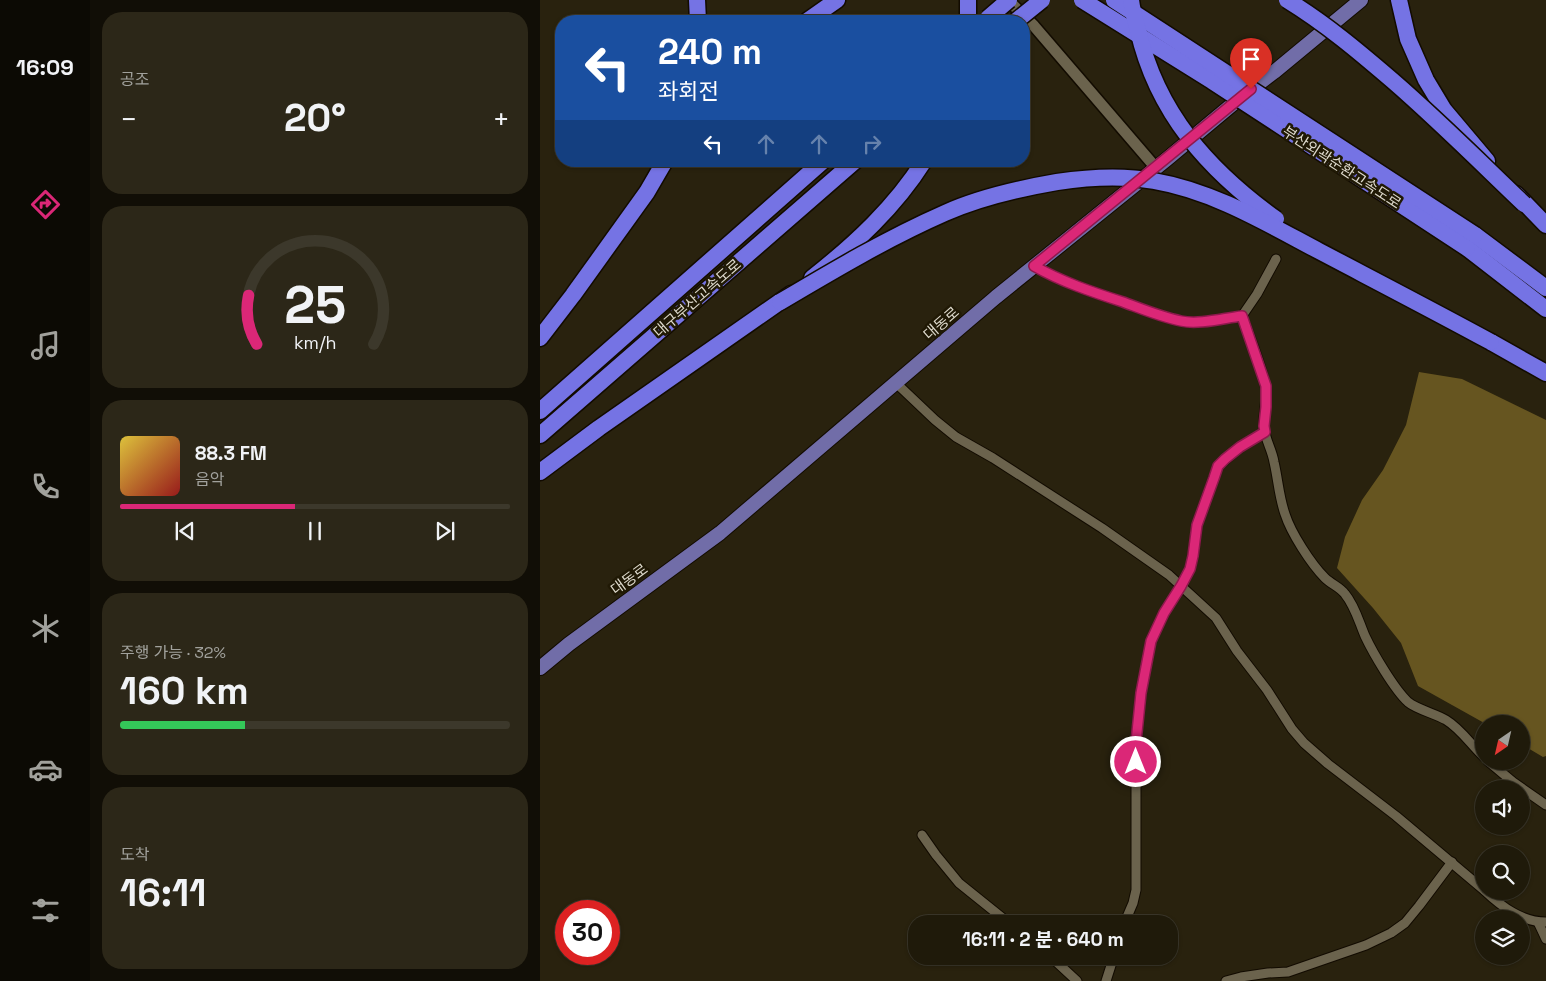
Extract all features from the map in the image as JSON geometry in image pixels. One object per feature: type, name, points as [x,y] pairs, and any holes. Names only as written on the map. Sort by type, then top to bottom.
[{"type":"highway","points":[[697,0],[698,15]]},
{"type":"highway","points":[[815,15],[836,0]]},
{"type":"highway","points":[[968,0],[968,15]]},
{"type":"highway","points":[[991,15],[1008,0]]},
{"type":"highway","points":[[1023,15],[1042,0]]},
{"type":"highway","name":"부산외곽순환고속도로","points":[[1082,0],[1546,288]]},
{"type":"highway","name":"부산외곽순환고속도로","points":[[1114,0],[1471,241],[1546,309]]},
{"type":"highway","points":[[1131,0],[1143,53],[1157,87],[1172,115],[1198,149],[1231,184],[1292,231],[1439,314]]},
{"type":"highway","points":[[1287,0],[1350,43],[1420,105],[1545,224]]},
{"type":"highway","points":[[1398,0],[1408,39],[1426,80],[1444,110],[1524,204]]},
{"type":"highway","points":[[647,192],[662,167]]},
{"type":"highway","points":[[540,338],[647,192],[669,167]]},
{"type":"highway","name":"대구부산고속도로","points":[[540,411],[816,167]]},
{"type":"highway","name":"대구부산고속도로","points":[[540,435],[848,167]]},
{"type":"highway","points":[[540,472],[599,428],[780,302],[836,258],[866,232],[892,204],[920,167]]},
{"type":"highway","points":[[780,302],[891,239],[947,212],[1035,186],[1111,176],[1154,181],[1199,192],[1254,217],[1439,314],[1546,373]]},
{"type":"main road","name":"대동로","points":[[540,668],[569,644],[720,533],[1034,266],[1361,0]]},
{"type":"street","points":[[1008,0],[1022,15]]},
{"type":"street","points":[[1030,23],[1156,168]]},
{"type":"street","points":[[1034,266],[1071,284],[1182,322],[1242,316],[1257,294],[1276,259]]},
{"type":"street","points":[[1242,316],[1266,386],[1265,432],[1274,460],[1279,494],[1292,530],[1318,570],[1327,580],[1345,593],[1352,604],[1370,648],[1408,702],[1448,720],[1475,747]]},
{"type":"street","points":[[896,383],[956,437],[993,458],[1102,528],[1169,575],[1216,618],[1292,729],[1304,743],[1328,764],[1390,811],[1475,883]]},
{"type":"street","points":[[1128,915],[1136,890],[1136,742],[1141,693],[1151,641],[1164,613],[1190,569],[1197,525],[1218,466],[1240,447],[1265,432]]},
{"type":"street","points":[[1499,770],[1546,805]]},
{"type":"street","points":[[922,835],[959,883],[999,915]]},
{"type":"street","points":[[1226,981],[1268,972],[1288,972],[1391,933],[1405,923],[1420,906],[1452,862]]},
{"type":"street","points":[[1494,900],[1515,914],[1542,922],[1546,939]]},
{"type":"street","points":[[1060,965],[1077,981]]},
{"type":"street","points":[[1106,981],[1111,965]]},
{"type":"shaded area","points":[[1419,372],[1462,379],[1546,420],[1546,756],[1543,757],[1530,749],[1530,715],[1475,715],[1475,718],[1418,686],[1401,643],[1337,568],[1345,537],[1362,500],[1383,470],[1406,425]]},
{"type":"route","points":[[1136,762],[1137,726],[1141,693],[1151,641],[1164,613],[1190,569],[1197,525],[1218,466],[1240,447],[1265,432],[1266,386],[1242,316],[1182,322],[1071,284],[1034,266],[1251,89]]}]
